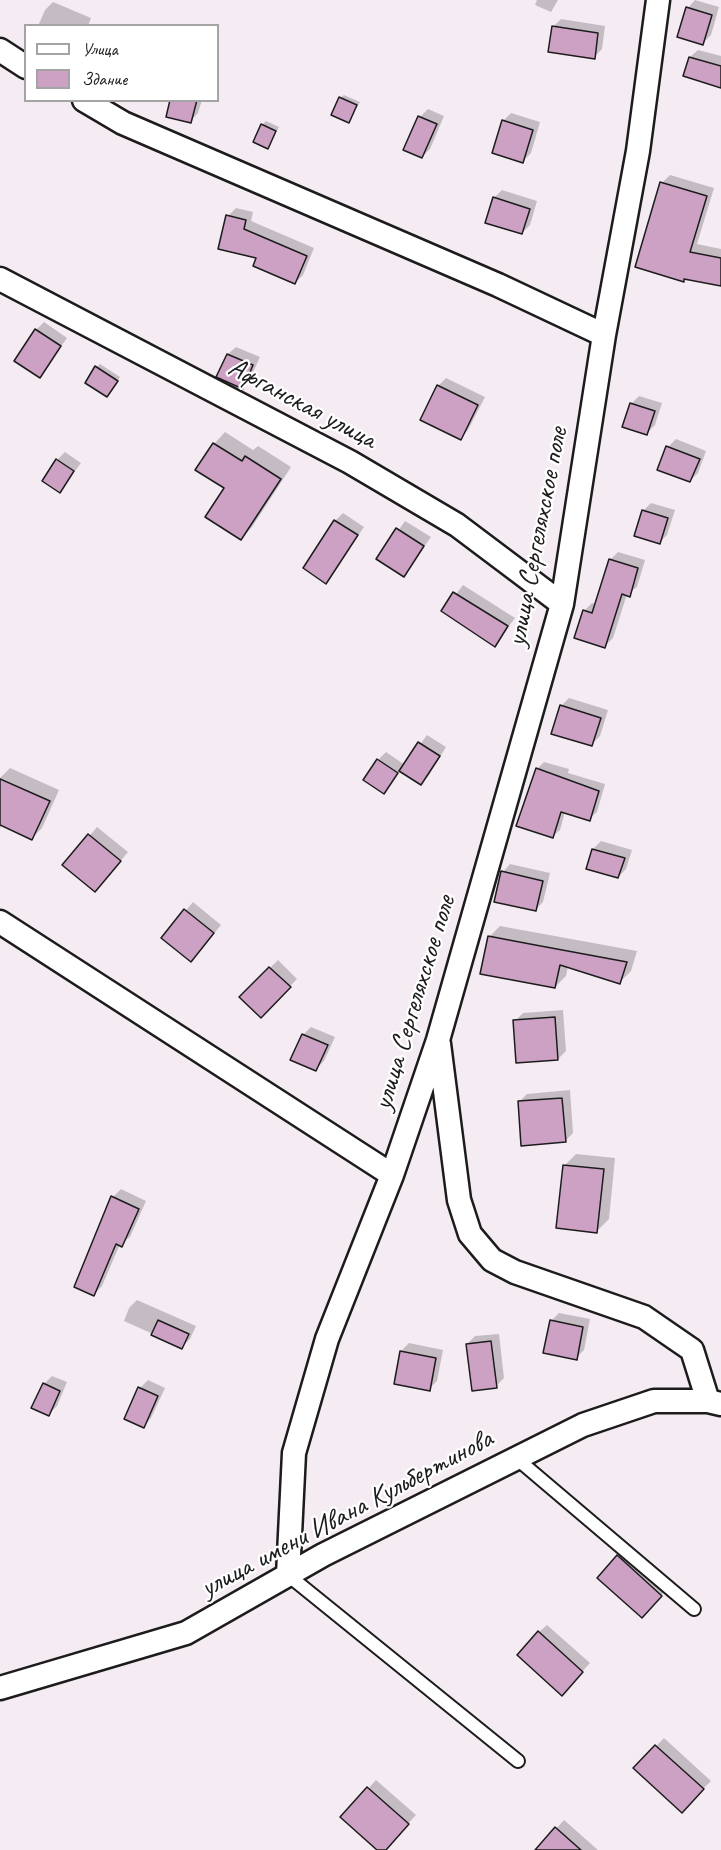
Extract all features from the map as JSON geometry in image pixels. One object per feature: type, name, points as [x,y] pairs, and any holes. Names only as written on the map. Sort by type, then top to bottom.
[{"type":"street","name":"улица Сергеляхское поле","points":[[288,1575],[294,1453],[327,1339],[392,1175],[438,1040],[562,604],[604,335],[638,151],[658,0]]},
{"type":"street","points":[[0,50],[24,66]]},
{"type":"street","points":[[87,102],[123,123],[498,285],[604,335]]},
{"type":"street","name":"Афганская улица","points":[[0,279],[350,462],[456,525],[562,604]]},
{"type":"street","points":[[0,922],[392,1175]]},
{"type":"street","points":[[438,1040],[459,1200],[470,1234],[492,1260],[515,1272],[644,1317],[692,1350],[715,1402]]},
{"type":"street","name":"улица имени Ивана Кульбертинова","points":[[0,1688],[186,1633],[288,1575],[584,1425],[654,1401],[715,1402]]},
{"type":"lane","points":[[516,1458],[694,1609]]},
{"type":"lane","points":[[288,1575],[518,1761]]},
{"type":"building","points":[[686,7],[712,15],[703,45],[677,37]]},
{"type":"building","points":[[552,26],[598,33],[595,59],[548,52]]},
{"type":"building","points":[[689,57],[721,66],[721,88],[683,76]]},
{"type":"building","points":[[339,97],[357,105],[349,123],[331,115]]},
{"type":"building","points":[[170,102],[196,102],[191,123],[166,117]]},
{"type":"building","points":[[418,116],[437,124],[422,158],[403,150]]},
{"type":"building","points":[[502,120],[533,130],[523,163],[492,153]]},
{"type":"building","points":[[261,124],[276,131],[268,149],[253,142]]},
{"type":"building","points":[[660,182],[707,196],[690,252],[721,258],[721,286],[684,279],[684,282],[635,267]]},
{"type":"building","points":[[493,197],[530,209],[522,234],[485,223]]},
{"type":"building","points":[[226,215],[246,220],[244,229],[307,256],[295,284],[253,266],[256,258],[218,249]]},
{"type":"building","points":[[35,329],[61,346],[40,378],[14,361]]},
{"type":"building","points":[[227,354],[253,365],[243,389],[216,377]]},
{"type":"building","points":[[95,366],[118,381],[107,397],[85,383]]},
{"type":"building","points":[[437,385],[478,405],[461,440],[420,420]]},
{"type":"building","points":[[630,403],[655,411],[647,435],[622,427]]},
{"type":"building","points":[[213,443],[242,461],[245,456],[281,479],[241,540],[205,517],[224,488],[195,470]]},
{"type":"building","points":[[666,446],[700,459],[690,482],[657,470]]},
{"type":"building","points":[[56,459],[74,471],[60,493],[42,481]]},
{"type":"building","points":[[642,510],[668,518],[660,544],[634,536]]},
{"type":"building","points":[[334,520],[358,535],[326,584],[303,568]]},
{"type":"building","points":[[396,528],[424,546],[404,577],[376,559]]},
{"type":"building","points":[[609,559],[638,568],[630,597],[622,594],[605,648],[574,638],[583,610],[592,613]]},
{"type":"building","points":[[453,592],[508,626],[495,647],[441,611]]},
{"type":"building","points":[[560,705],[601,718],[592,746],[551,734]]},
{"type":"building","points":[[418,742],[440,756],[421,785],[399,771]]},
{"type":"building","points":[[377,759],[398,773],[384,794],[363,780]]},
{"type":"building","points":[[536,768],[599,791],[590,821],[561,812],[553,838],[516,826]]},
{"type":"building","points":[[0,779],[50,801],[32,840],[0,825]]},
{"type":"building","points":[[88,834],[121,861],[95,892],[62,865]]},
{"type":"building","points":[[592,849],[625,858],[618,878],[586,869]]},
{"type":"building","points":[[501,871],[543,881],[536,911],[494,902]]},
{"type":"building","points":[[184,909],[214,933],[191,962],[161,938]]},
{"type":"building","points":[[488,936],[627,962],[620,984],[560,965],[555,988],[480,974]]},
{"type":"building","points":[[269,967],[291,987],[261,1018],[239,997]]},
{"type":"building","points":[[555,1017],[558,1060],[516,1063],[513,1020]]},
{"type":"building","points":[[302,1034],[328,1045],[316,1071],[290,1060]]},
{"type":"building","points":[[562,1098],[566,1142],[521,1146],[518,1101]]},
{"type":"building","points":[[563,1165],[604,1169],[597,1233],[556,1228]]},
{"type":"building","points":[[111,1196],[139,1209],[122,1247],[116,1244],[94,1296],[74,1287]]},
{"type":"building","points":[[158,1320],[189,1334],[182,1349],[151,1335]]},
{"type":"building","points":[[550,1320],[583,1327],[577,1360],[543,1353]]},
{"type":"building","points":[[491,1341],[497,1388],[472,1391],[466,1344]]},
{"type":"building","points":[[400,1351],[436,1358],[430,1391],[394,1384]]},
{"type":"building","points":[[43,1383],[60,1391],[49,1416],[31,1408]]},
{"type":"building","points":[[138,1387],[158,1396],[144,1428],[124,1419]]},
{"type":"building","points":[[617,1555],[662,1596],[642,1618],[597,1578]]},
{"type":"building","points":[[538,1631],[583,1672],[562,1696],[517,1655]]},
{"type":"building","points":[[655,1745],[704,1789],[682,1813],[633,1768]]},
{"type":"building","points":[[367,1787],[409,1824],[386,1850],[377,1850],[340,1817]]},
{"type":"building","points":[[555,1827],[581,1850],[535,1850]]}]
